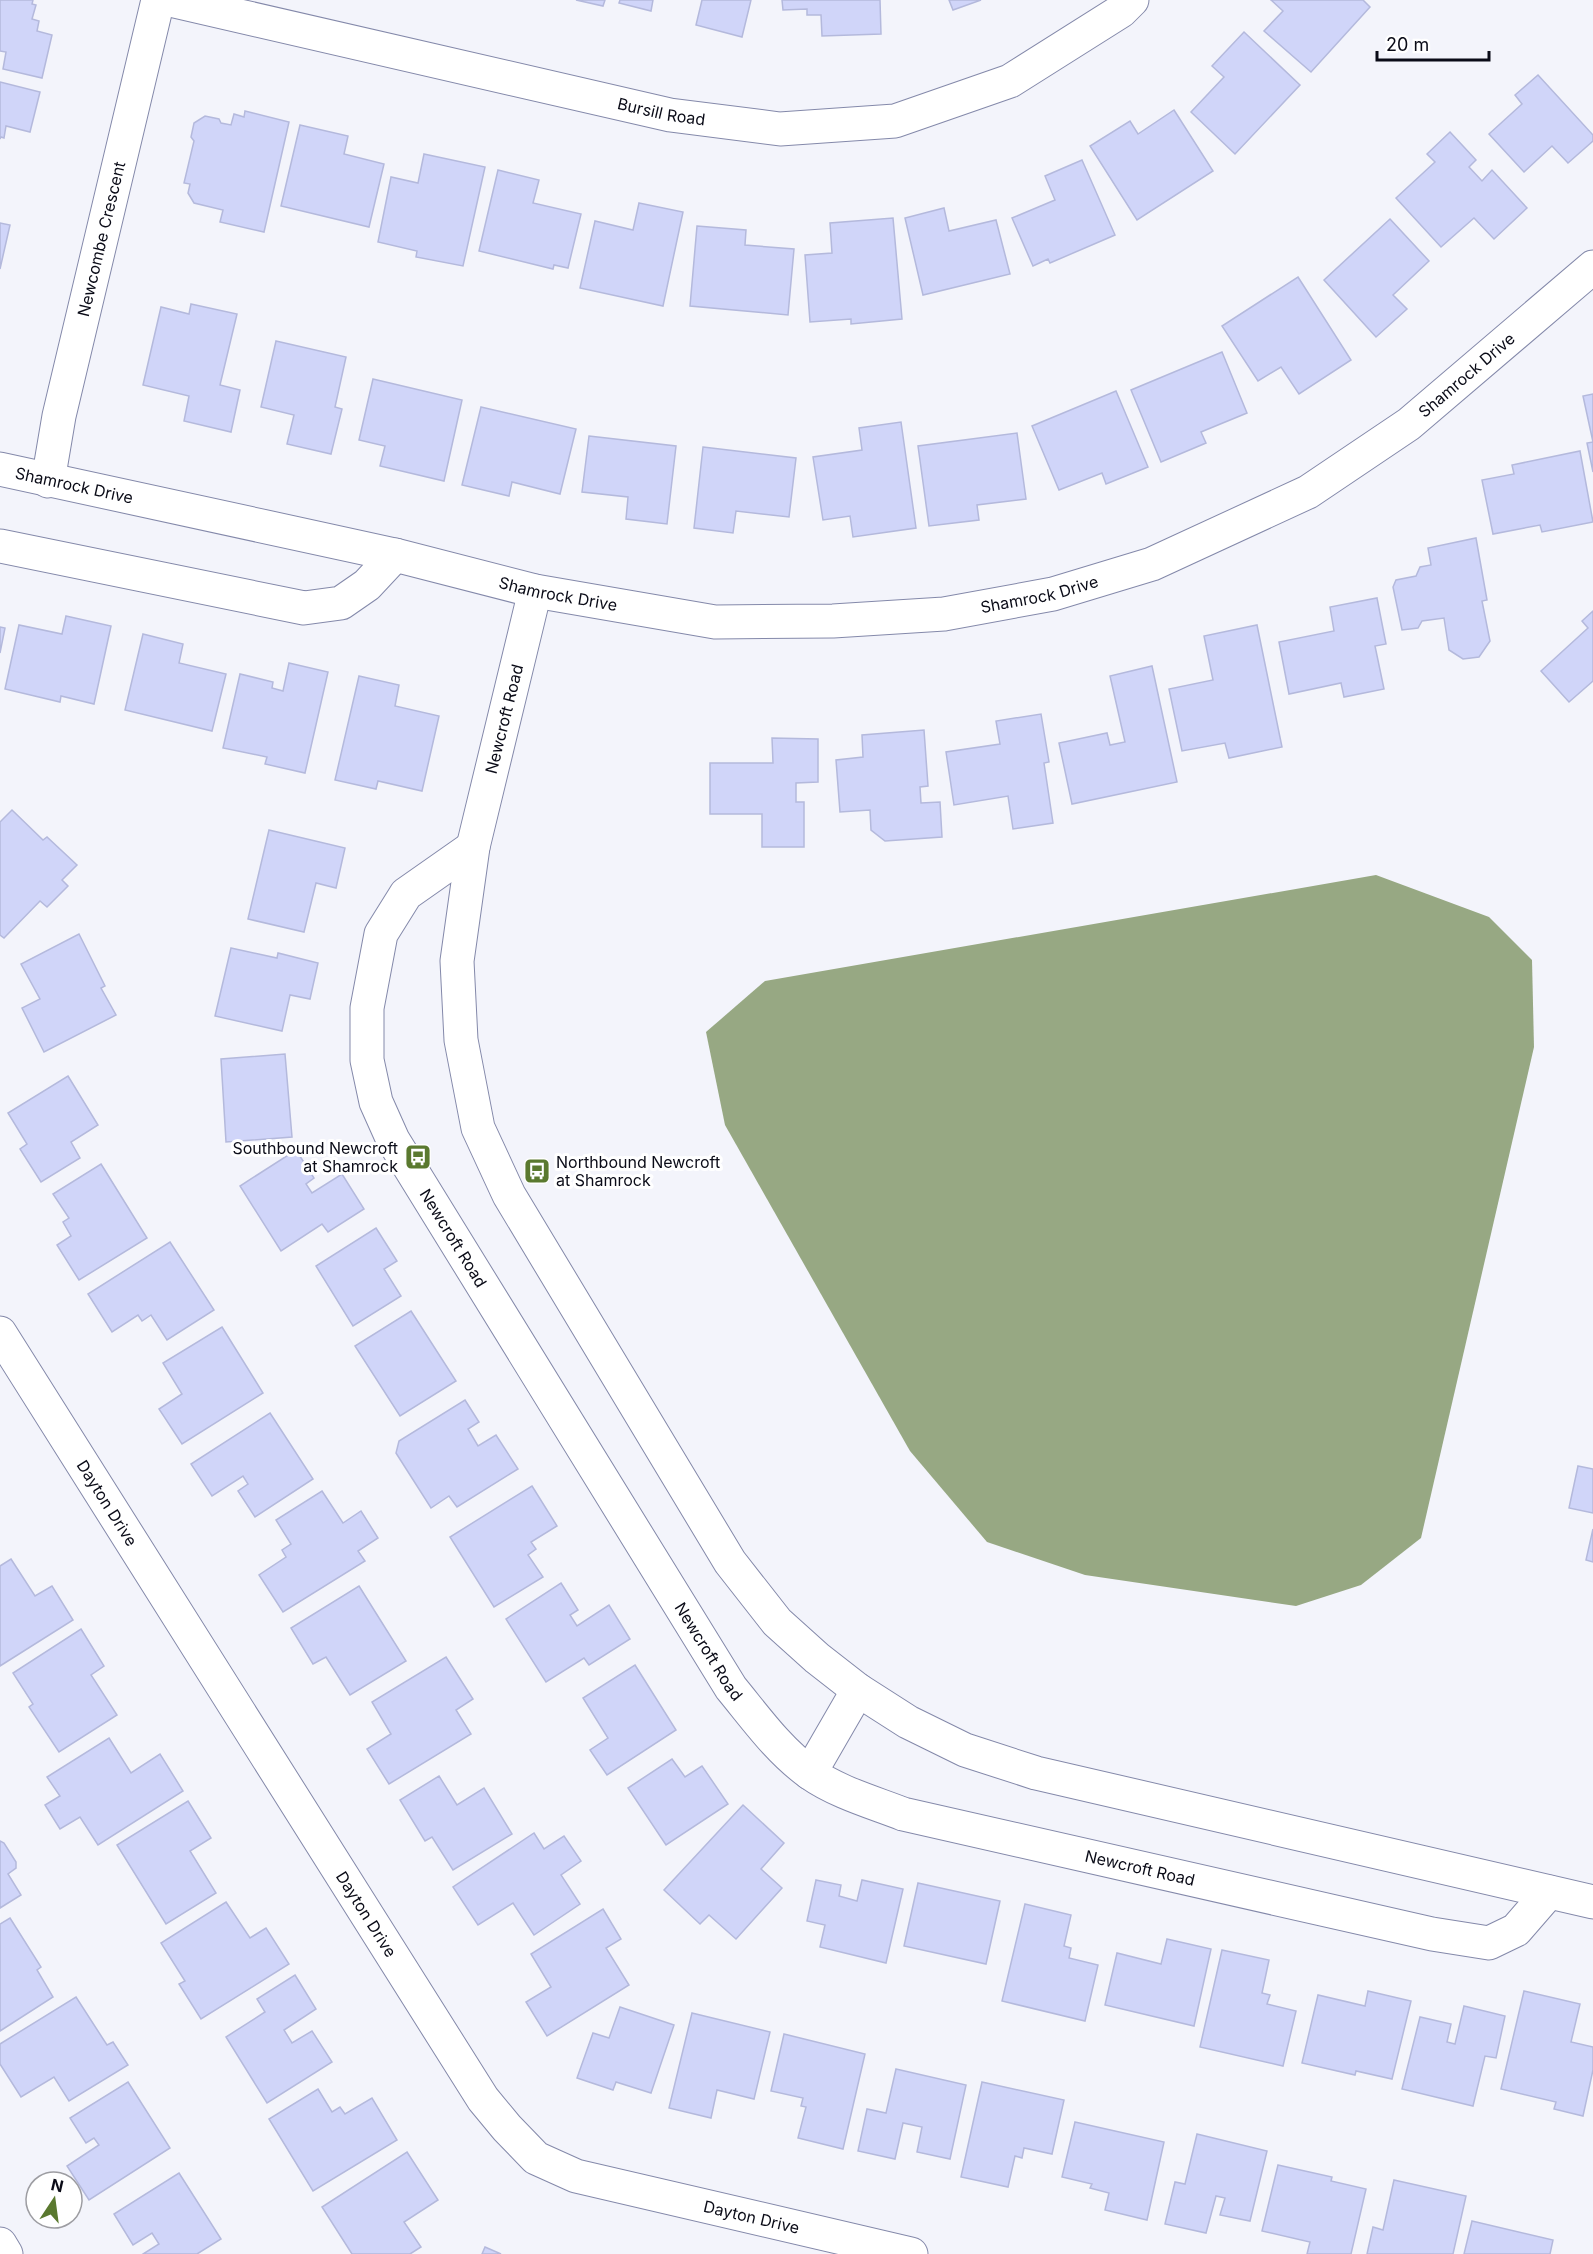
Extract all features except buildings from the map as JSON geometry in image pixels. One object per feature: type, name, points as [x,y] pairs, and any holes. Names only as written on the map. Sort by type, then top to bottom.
[{"type":"street","name":"Newcombe Crescent","points":[[48,481],[59,416],[158,0]]},
{"type":"street","name":"Bursill Road","points":[[170,0],[670,115],[780,129],[895,120],[1010,81],[1121,11],[1132,0]]},
{"type":"street","name":"Shamrock Drive","points":[[0,470],[395,555],[535,591],[715,622],[834,621],[944,614],[1064,591],[1152,564],[1308,492],[1409,424],[1593,267]]},
{"type":"street","points":[[0,546],[304,608],[341,603],[368,585],[395,555]]},
{"type":"street","name":"Newcroft Road","points":[[535,591],[473,847],[457,962],[461,1040],[478,1128],[509,1195],[730,1562],[777,1622],[858,1690],[908,1722],[965,1750],[1036,1773],[1593,1902]]},
{"type":"street","name":"Newcroft Road","points":[[473,847],[406,894],[381,934],[367,1008],[367,1060],[376,1102],[393,1140],[731,1688],[772,1739],[810,1773],[845,1792],[903,1814],[1432,1934],[1488,1943],[1516,1930],[1549,1892]]},
{"type":"street","name":"Dayton Drive","points":[[0,1333],[483,2099],[536,2158],[576,2176],[911,2254]]},
{"type":"street","points":[[810,1773],[858,1690]]},
{"type":"street","points":[[0,2244],[6,2254]]},
{"type":"shaded area","points":[[1376,875],[1489,917],[1532,960],[1534,1047],[1421,1538],[1361,1585],[1296,1606],[1085,1575],[987,1542],[910,1451],[725,1125],[706,1032],[765,981]]},
{"type":"place","name":"Southbound Newcroft at Shamrock","points":[[418,1157]]},
{"type":"place","name":"Northbound Newcroft at Shamrock","points":[[537,1171]]}]
